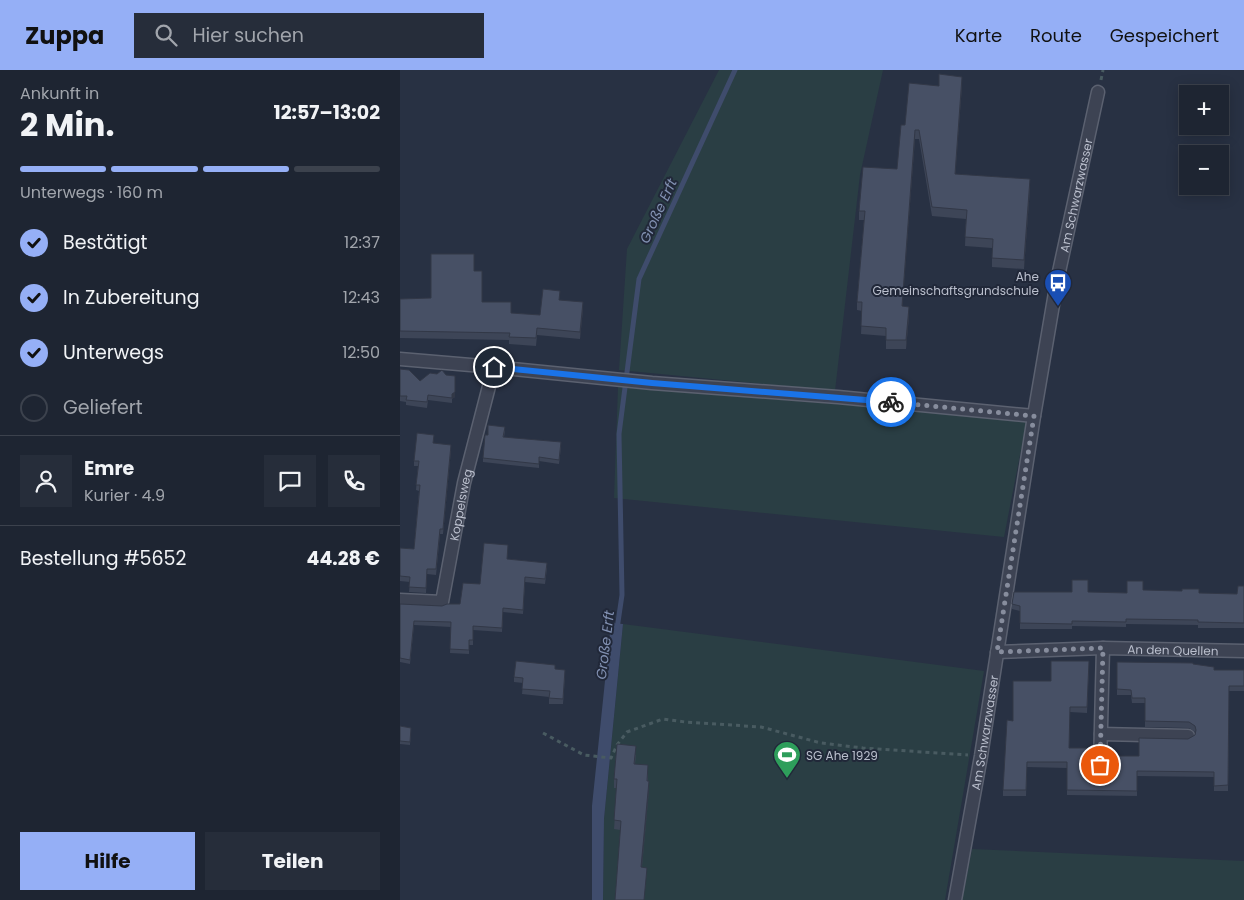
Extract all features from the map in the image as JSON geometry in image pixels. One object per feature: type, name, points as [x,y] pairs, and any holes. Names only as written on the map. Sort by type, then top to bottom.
[{"type":"street","name":"Am Schwarzwasser","points":[[955,900],[981,756],[1057,281],[1098,92]]},
{"type":"street","points":[[400,359],[1034,416]]},
{"type":"street","name":"Koppelsweg","points":[[400,600],[442,602],[464,483],[494,367]]},
{"type":"street","points":[[1100,765],[1103,648]]},
{"type":"street","name":"An den Quellen","points":[[997,652],[1103,648],[1244,651]]},
{"type":"street","points":[[1101,734],[1188,736]]},
{"type":"path","points":[[543,733],[584,755],[611,758],[617,745],[627,732],[663,719],[761,727],[821,743],[863,748],[981,756]]},
{"type":"shaded area","points":[[719,70],[883,70],[860,175],[835,391],[619,370],[627,249]]},
{"type":"shaded area","points":[[618,387],[1027,419],[1004,537],[614,498]]},
{"type":"shaded area","name":"SG Ahe 1929","points":[[623,624],[984,671],[945,900],[603,900],[604,819]]},
{"type":"shaded area","points":[[972,849],[1244,861],[1244,900],[962,900]]},
{"type":"water","points":[[611,623],[623,624],[604,819],[603,900],[592,900],[592,806]]},
{"type":"building","points":[[939,74],[962,77],[955,174],[1030,179],[1024,260],[992,258],[993,239],[965,237],[967,210],[932,207],[919,130],[915,130],[902,306],[909,307],[906,340],[886,340],[886,328],[861,326],[862,302],[857,302],[865,211],[859,211],[863,167],[897,169],[901,125],[905,125],[909,83],[939,86]]},
{"type":"building","points":[[431,254],[474,254],[474,271],[482,271],[482,302],[511,302],[511,313],[540,315],[543,289],[560,291],[559,300],[583,302],[580,332],[537,328],[536,338],[509,337],[510,333],[400,331],[400,299],[431,298]]},
{"type":"building","points":[[400,369],[409,370],[420,381],[430,373],[437,374],[442,370],[446,375],[455,376],[455,392],[452,394],[452,398],[428,395],[427,402],[406,400],[407,396],[400,396]]},
{"type":"building","points":[[488,425],[505,427],[503,437],[561,442],[559,460],[539,457],[539,464],[483,458]]},
{"type":"building","points":[[417,433],[434,435],[433,443],[451,445],[443,529],[440,529],[436,569],[427,569],[426,588],[409,587],[410,577],[400,576],[400,548],[414,549],[420,485],[416,485],[419,461],[414,461]]},
{"type":"building","points":[[484,543],[508,545],[507,559],[547,563],[545,579],[525,577],[523,610],[503,608],[502,628],[473,626],[473,640],[469,640],[469,650],[450,649],[451,622],[414,621],[410,660],[400,658],[400,604],[442,606],[460,604],[463,583],[480,584]]},
{"type":"building","points":[[1072,580],[1088,580],[1088,592],[1127,593],[1127,581],[1143,581],[1143,590],[1182,591],[1182,589],[1199,589],[1199,593],[1237,594],[1238,586],[1244,586],[1244,623],[1126,619],[1126,622],[1072,621],[1072,624],[1020,623],[1020,606],[1012,604],[1014,592],[1072,592]]},
{"type":"building","points":[[516,661],[555,665],[555,669],[565,670],[563,699],[549,698],[550,691],[522,689],[523,678],[514,677]]},
{"type":"building","points":[[1051,661],[1089,661],[1087,707],[1070,707],[1069,748],[1089,748],[1089,776],[1118,775],[1118,756],[1139,756],[1139,738],[1188,739],[1195,735],[1195,726],[1189,722],[1145,721],[1145,698],[1132,698],[1131,690],[1117,689],[1117,662],[1193,663],[1214,667],[1214,670],[1244,670],[1244,686],[1229,686],[1228,785],[1214,786],[1214,772],[1137,771],[1137,791],[1067,790],[1067,762],[1027,762],[1026,790],[1003,790],[1007,720],[1013,721],[1013,681],[1051,681]]},
{"type":"building","points":[[400,726],[411,728],[410,742],[400,741]]},
{"type":"building","points":[[617,744],[636,746],[634,764],[648,765],[647,781],[649,781],[641,867],[647,868],[644,900],[615,900],[621,821],[614,820],[617,779],[614,779]]},
{"type":"waterway","name":"Große Erft","points":[[617,629],[622,595],[619,434],[639,279],[735,70]]},
{"type":"way so far","points":[[891,402],[1034,416],[997,652],[1103,648],[1100,765]]},
{"type":"place","name":"Ahe Gemeinschaftsgrundschule","points":[[1058,307]]},
{"type":"place","name":"SG Ahe 1929","points":[[787,779]]},
{"type":"route","points":[[494,367],[652,383],[891,402]]}]
